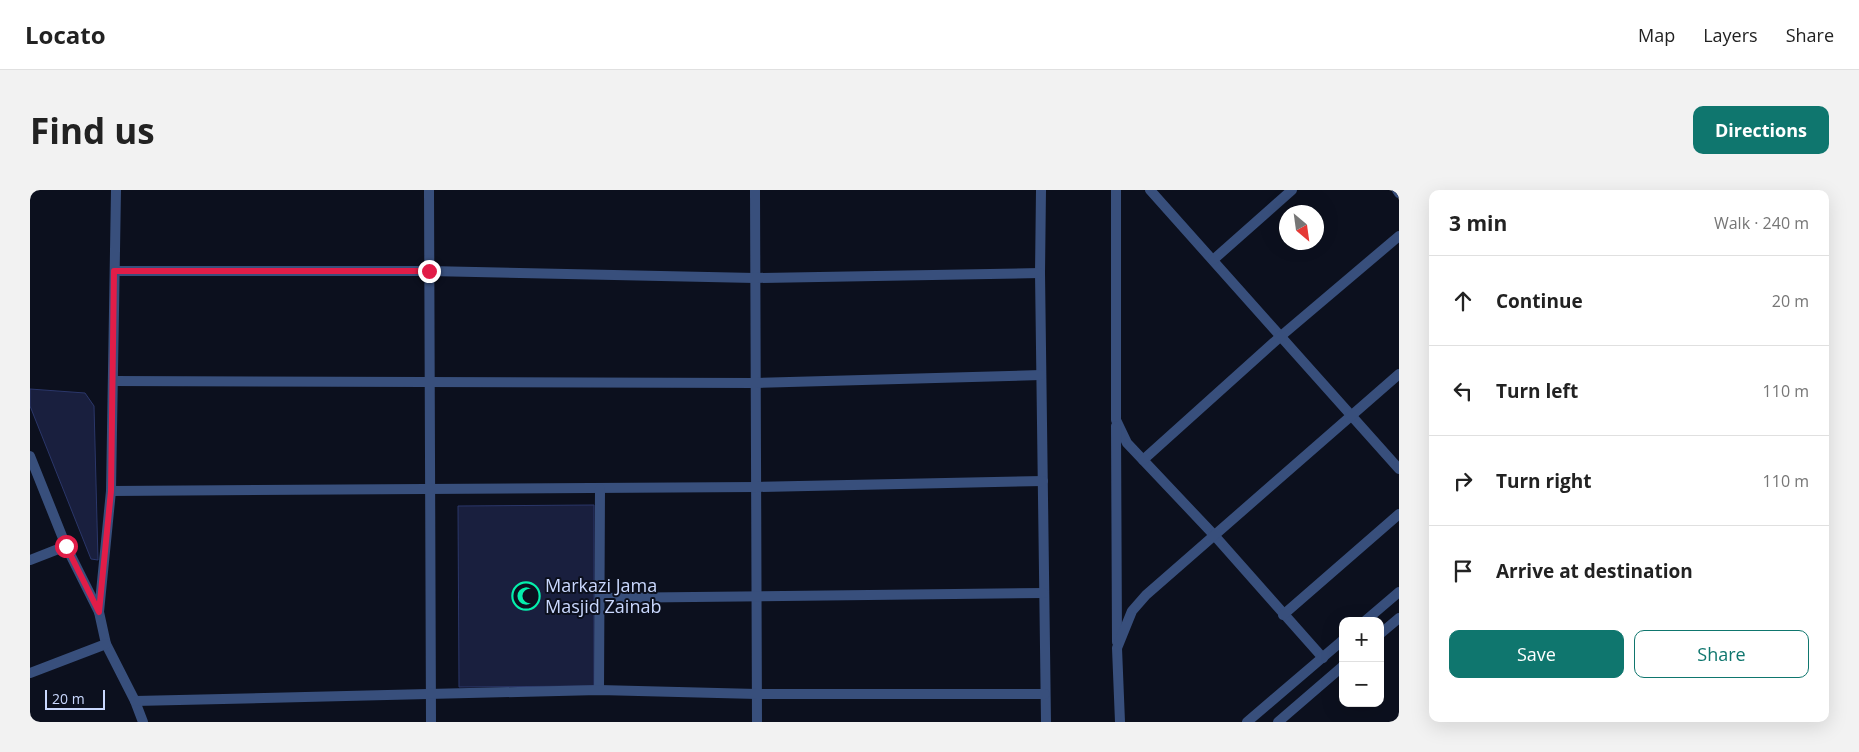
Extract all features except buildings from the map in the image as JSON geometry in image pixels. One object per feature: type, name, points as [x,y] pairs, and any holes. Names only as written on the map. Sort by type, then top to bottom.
[{"type":"street","points":[[99,612],[111,491],[116,190]]},
{"type":"street","points":[[429,190],[431,722]]},
{"type":"street","points":[[755,190],[757,722]]},
{"type":"street","points":[[1041,190],[1040,273],[1046,722]]},
{"type":"street","points":[[1116,190],[1117,648],[1120,722]]},
{"type":"street","points":[[1150,190],[1399,469]]},
{"type":"street","points":[[1213,260],[1292,190]]},
{"type":"street","points":[[1143,460],[1281,336],[1399,236]]},
{"type":"street","points":[[114,271],[429,271],[755,278],[1040,273]]},
{"type":"street","points":[[1117,648],[1132,611],[1146,596],[1399,374]]},
{"type":"street","points":[[113,382],[756,383],[1042,375]]},
{"type":"street","points":[[1116,420],[1127,443],[1214,536],[1323,658]]},
{"type":"street","points":[[30,456],[66,546],[99,612],[106,644],[135,701],[143,722]]},
{"type":"street","points":[[111,491],[600,489],[1043,481]]},
{"type":"street","points":[[599,690],[600,489]]},
{"type":"street","points":[[1283,615],[1399,514]]},
{"type":"street","points":[[30,560],[66,546]]},
{"type":"street","points":[[1371,617],[1399,592]]},
{"type":"street","points":[[600,598],[756,598],[1044,593]]},
{"type":"street","points":[[1384,631],[1399,618]]},
{"type":"street","points":[[30,673],[106,644]]},
{"type":"street","points":[[1247,722],[1339,644]]},
{"type":"street","points":[[1278,722],[1339,669]]},
{"type":"street","points":[[135,701],[599,690],[757,694],[1045,694]]},
{"type":"place","name":"Markazi Jama Masjid Zainab","points":[[526,596]]},
{"type":"route","points":[[66,546],[99,612],[111,491],[114,271],[429,271]]}]
